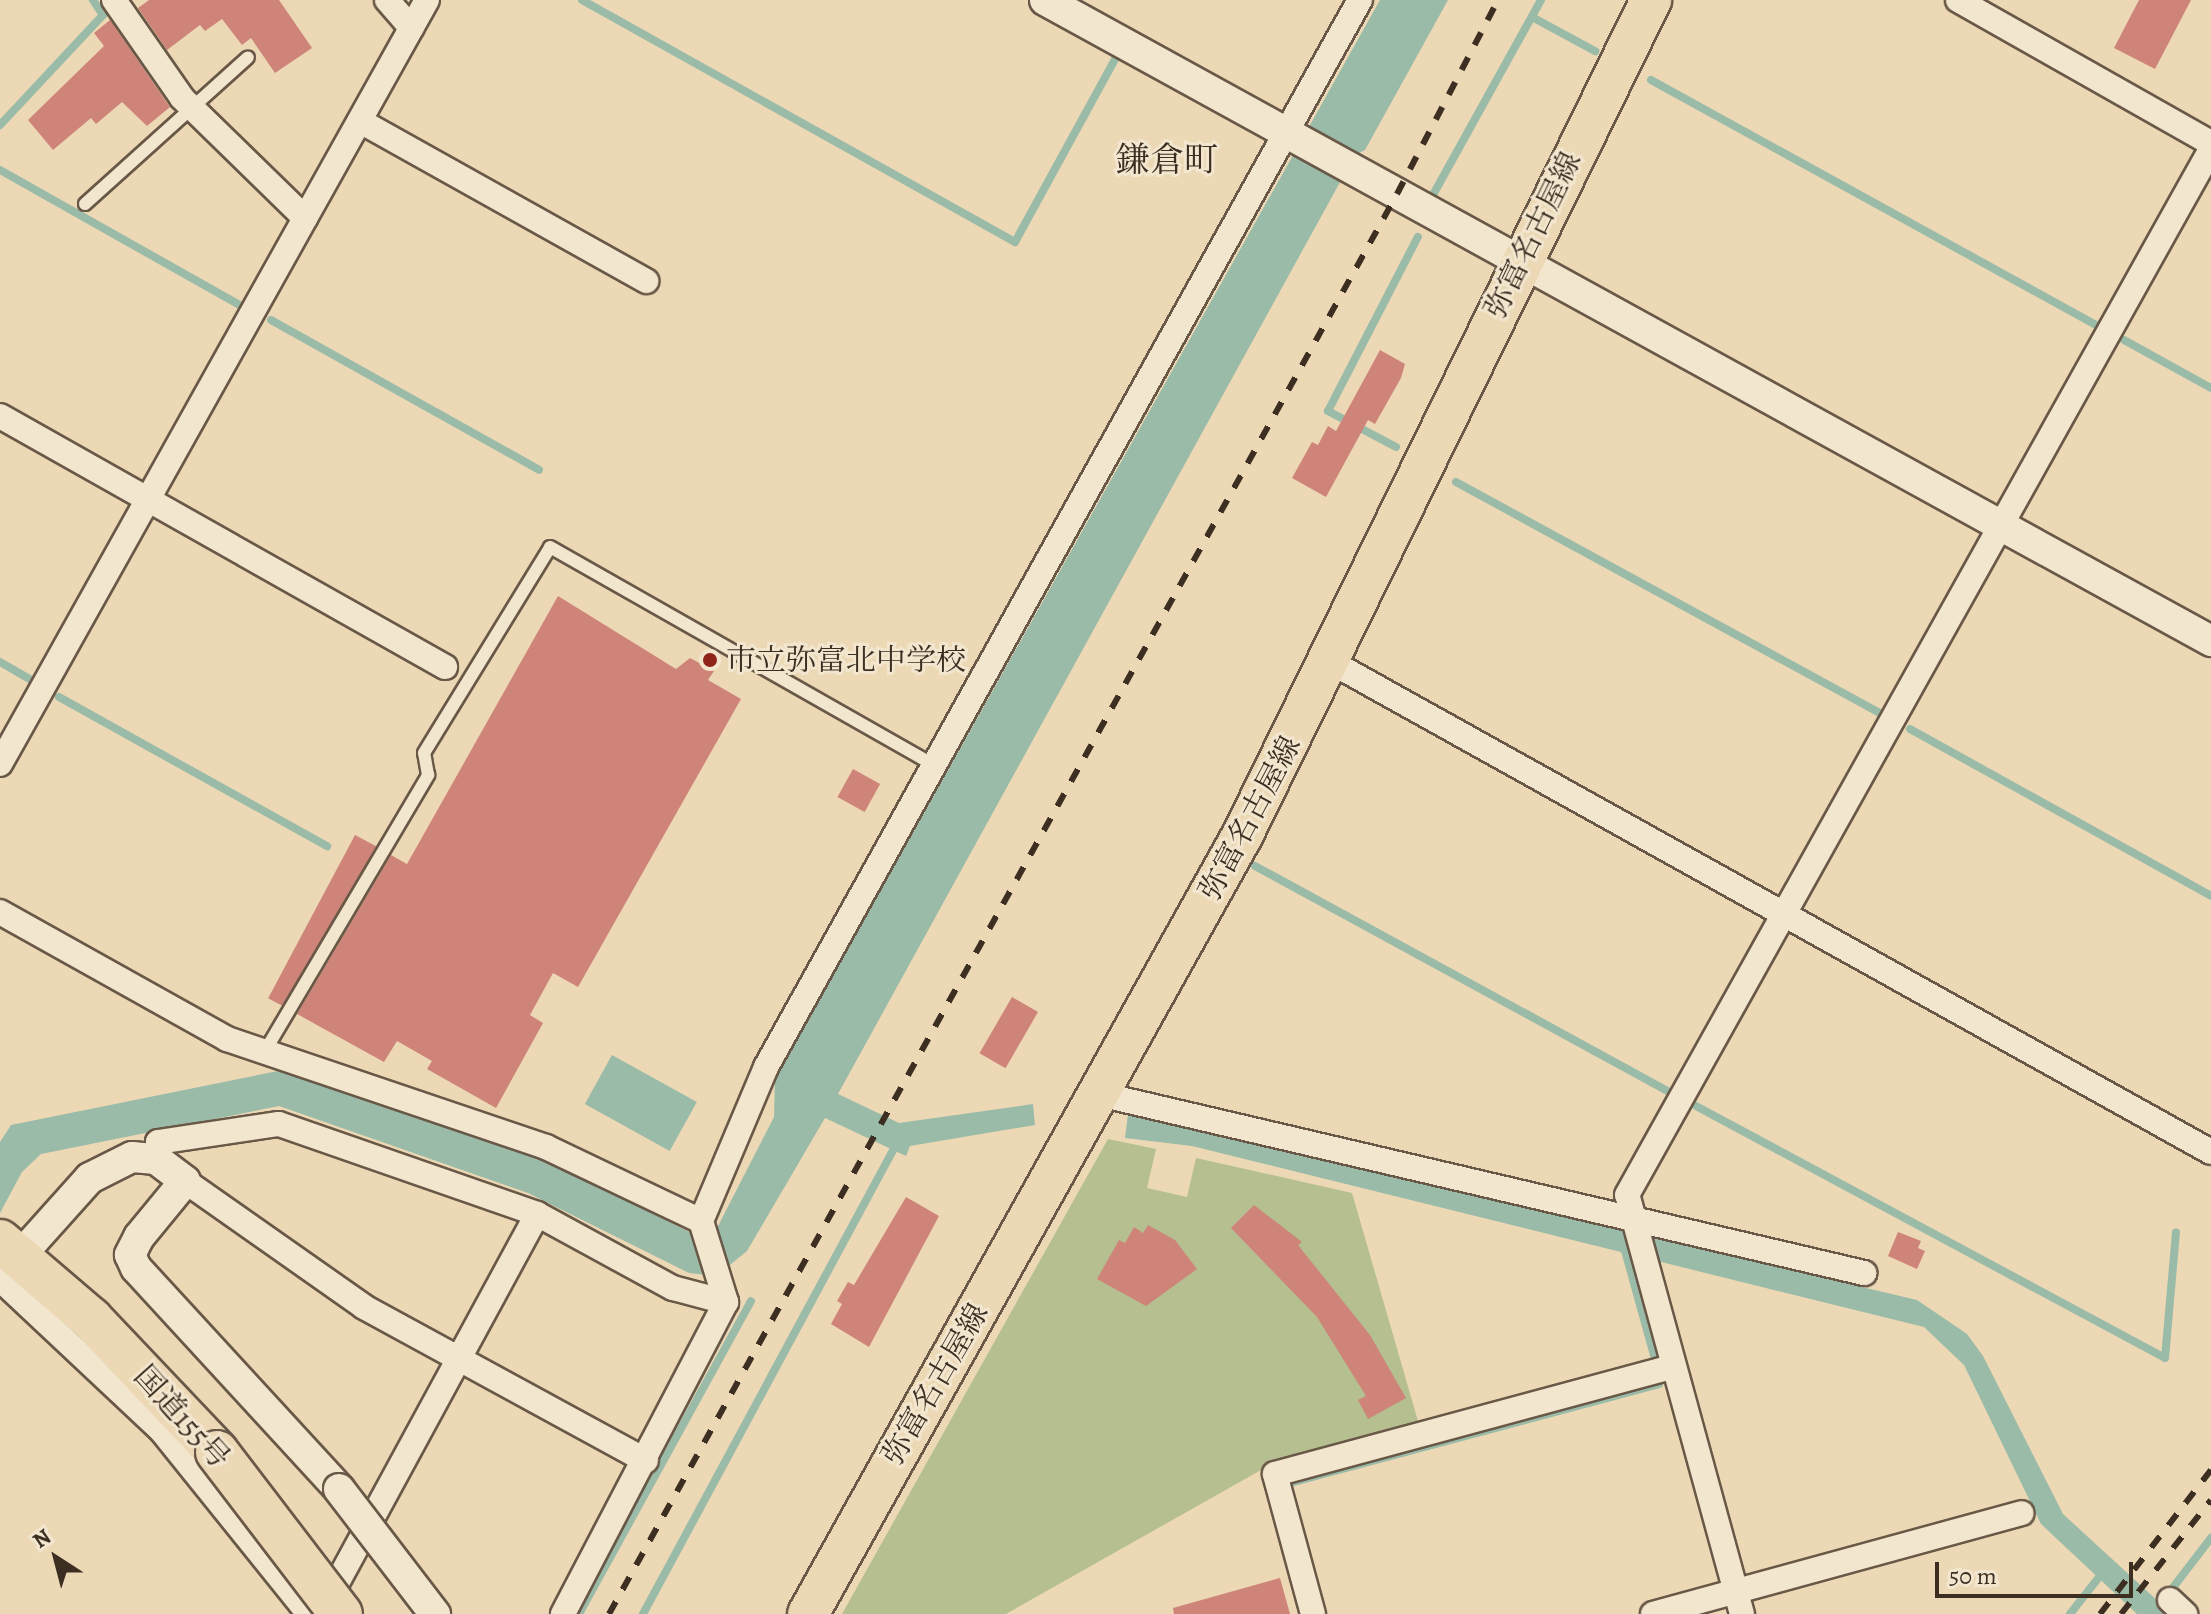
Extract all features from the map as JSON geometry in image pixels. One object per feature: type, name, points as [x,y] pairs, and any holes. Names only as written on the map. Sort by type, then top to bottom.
[{"type":"highway","name":"国道155号","points":[[6,1259],[91,1319],[217,1452],[341,1614]]},
{"type":"main road","name":"弥富名古屋線","points":[[808,1614],[1099,1094],[1331,662],[1519,262],[1651,0]]},
{"type":"street","points":[[114,0],[194,111],[305,218]]},
{"type":"street","points":[[387,0],[411,28]]},
{"type":"street","points":[[0,764],[427,0]]},
{"type":"street","points":[[1045,0],[2211,641]]},
{"type":"street","points":[[563,1614],[646,1461],[724,1292],[702,1224],[766,1067],[933,765],[1292,137],[1360,0]]},
{"type":"street","points":[[1958,0],[2211,143]]},
{"type":"street","points":[[360,121],[646,281]]},
{"type":"street","points":[[1739,1603],[1627,1195],[2211,149]]},
{"type":"street","points":[[0,416],[445,667]]},
{"type":"street","points":[[1331,662],[1785,910],[2211,1152]]},
{"type":"street","points":[[0,912],[227,1039],[546,1147],[702,1224]]},
{"type":"street","points":[[1099,1094],[1635,1222],[1864,1273]]},
{"type":"street","points":[[156,1159],[158,1142],[279,1124],[537,1214],[673,1288],[724,1292]]},
{"type":"street","points":[[309,1614],[161,1430],[6,1259],[90,1178],[132,1157],[156,1159],[364,1307],[646,1461]]},
{"type":"street","points":[[185,1181],[139,1237],[130,1255],[136,1268],[339,1489],[435,1614]]},
{"type":"street","points":[[320,1614],[462,1362],[537,1214]]},
{"type":"street","points":[[1313,1614],[1275,1474],[1674,1366]]},
{"type":"street","points":[[1653,1614],[1739,1603],[2021,1513]]},
{"type":"lane","points":[[85,204],[194,111],[248,57]]},
{"type":"lane","points":[[265,1051],[428,775],[424,753],[550,547],[933,765]]},
{"type":"lane","points":[[445,667],[469,680]]},
{"type":"shaded area","points":[[1380,0],[1448,0],[1365,150],[1355,155],[838,1094],[899,1123],[1033,1104],[1035,1125],[910,1146],[906,1156],[825,1118],[747,1251],[720,1273],[707,1275],[689,1273],[528,1193],[279,1106],[41,1154],[22,1172],[0,1213],[0,1142],[11,1125],[283,1070],[546,1159],[697,1236],[716,1230],[774,1117],[775,1079]]},
{"type":"shaded area","points":[[612,1055],[697,1102],[670,1151],[585,1104]]},
{"type":"shaded area","points":[[1128,1114],[1917,1300],[1967,1334],[1983,1356],[2063,1514],[2172,1614],[2137,1614],[2041,1524],[1964,1365],[1924,1327],[1192,1146],[1125,1138]]},
{"type":"shaded area","points":[[1108,1139],[1156,1149],[1147,1188],[1187,1197],[1196,1158],[1352,1193],[1420,1428],[1261,1470],[1006,1614],[842,1614]]},
{"type":"building","points":[[149,0],[279,0],[312,48],[275,73],[251,38],[242,45],[222,19],[205,31],[200,25],[167,50],[138,8]]},
{"type":"building","points":[[2139,0],[2191,0],[2155,69],[2114,48]]},
{"type":"building","points":[[110,20],[170,107],[147,126],[122,102],[96,124],[91,118],[53,150],[28,120],[104,46],[94,33]]},
{"type":"building","points":[[1380,350],[1405,364],[1401,378],[1375,424],[1368,420],[1326,497],[1292,478],[1312,442],[1318,445],[1328,426],[1336,431]]},
{"type":"building","points":[[558,596],[676,669],[690,658],[714,671],[708,680],[741,699],[578,987],[553,973],[530,1015],[543,1023],[496,1108],[427,1069],[432,1061],[397,1041],[384,1062],[297,1014],[391,855],[407,864]]},
{"type":"building","points":[[853,769],[880,784],[865,812],[837,797]]},
{"type":"building","points":[[355,835],[376,846],[289,1010],[268,998]]},
{"type":"building","points":[[1012,997],[1038,1012],[1005,1068],[980,1053]]},
{"type":"building","points":[[906,1197],[939,1216],[869,1347],[831,1324],[842,1304],[837,1301],[848,1282],[854,1285]]},
{"type":"building","points":[[1254,1205],[1302,1242],[1298,1245],[1370,1335],[1406,1398],[1368,1419],[1358,1400],[1366,1396],[1317,1317],[1231,1228]]},
{"type":"building","points":[[1148,1225],[1175,1240],[1197,1269],[1146,1306],[1097,1279],[1119,1240],[1125,1243],[1134,1227],[1143,1233]]},
{"type":"building","points":[[1898,1232],[1921,1241],[1918,1248],[1925,1251],[1917,1269],[1888,1256]]},
{"type":"building","points":[[1280,1578],[1290,1614],[1174,1614],[1173,1608]]},
{"type":"waterway","points":[[0,125],[103,15],[93,0]]},
{"type":"waterway","points":[[582,0],[1015,242],[1115,59]]},
{"type":"waterway","points":[[1434,193],[1541,0]]},
{"type":"waterway","points":[[1532,17],[1595,51]]},
{"type":"waterway","points":[[1651,80],[2098,326]]},
{"type":"waterway","points":[[0,170],[238,304]]},
{"type":"waterway","points":[[1396,447],[1328,411],[1418,237]]},
{"type":"waterway","points":[[271,320],[539,470]]},
{"type":"waterway","points":[[2124,340],[2211,388]]},
{"type":"waterway","points":[[1456,482],[1885,716]]},
{"type":"waterway","points":[[0,662],[30,679]]},
{"type":"waterway","points":[[59,697],[327,846]]},
{"type":"waterway","points":[[1910,729],[2211,896]]},
{"type":"waterway","points":[[1255,866],[1671,1093]]},
{"type":"waterway","points":[[1696,1106],[2165,1358],[2176,1232]]},
{"type":"waterway","points":[[643,1614],[898,1141]]},
{"type":"waterway","points":[[1622,1240],[1654,1355]]},
{"type":"waterway","points":[[579,1614],[751,1301]]},
{"type":"waterway","points":[[1290,1483],[1659,1384]]},
{"type":"waterway","points":[[2168,1594],[2211,1538]]},
{"type":"waterway","points":[[2070,1614],[2104,1571]]},
{"type":"railway","points":[[609,1614],[1397,194],[1498,0]]},
{"type":"railway","points":[[2100,1614],[2211,1470]]},
{"type":"railway","points":[[2121,1614],[2211,1500]]},
{"type":"place","name":"市立弥富北中学校","points":[[710,660]]},
{"type":"district","name":"鎌倉町","points":[[1167,160]]}]
